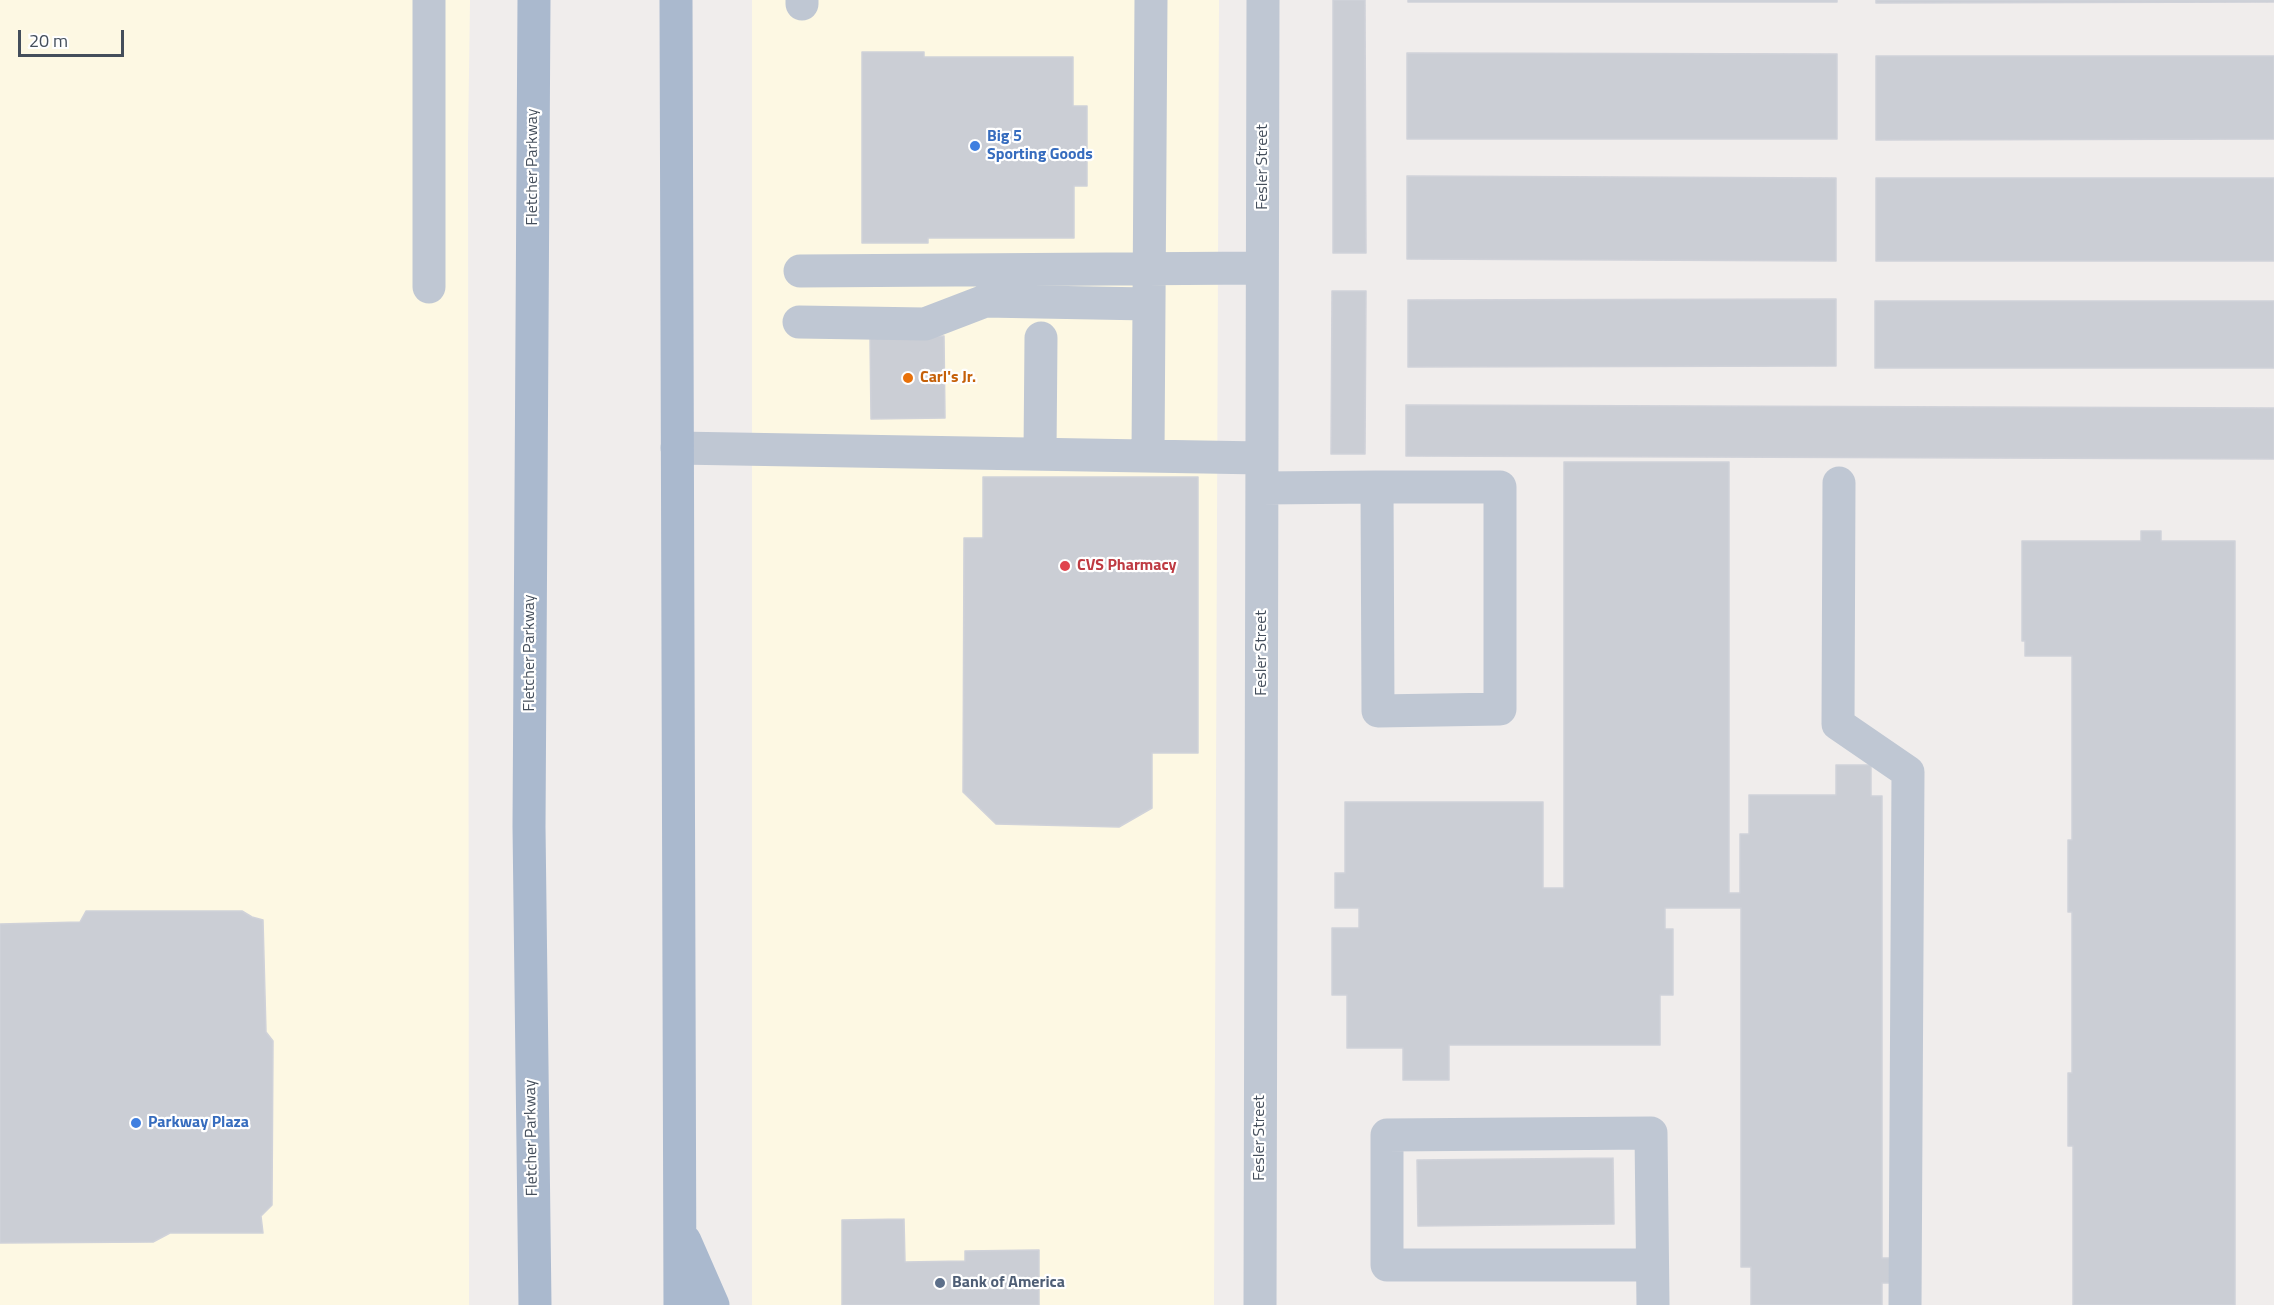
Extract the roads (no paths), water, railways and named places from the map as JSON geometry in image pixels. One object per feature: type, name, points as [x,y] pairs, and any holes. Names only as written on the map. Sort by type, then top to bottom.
[{"type":"main road","name":"Fletcher Parkway","points":[[534,0],[529,838],[534,1305]]},
{"type":"main road","points":[[676,0],[680,1305]]},
{"type":"main road","points":[[680,1229],[713,1305]]},
{"type":"street","points":[[429,0],[429,287]]},
{"type":"street","points":[[1148,456],[1151,0]]},
{"type":"street","name":"Fesler Street","points":[[1260,1305],[1263,0]]},
{"type":"street","points":[[800,271],[1262,268]]},
{"type":"street","points":[[799,322],[925,324],[985,301],[1148,304]]},
{"type":"street","points":[[1040,453],[1041,338]]},
{"type":"street","points":[[677,448],[1148,456],[1377,487],[1500,487],[1500,709],[1378,711],[1377,487]]},
{"type":"street","points":[[1839,483],[1838,724],[1908,772],[1905,1305]]},
{"type":"street","points":[[1652,1264],[1387,1264],[1388,1135],[1651,1133],[1653,1305]]},
{"type":"place","name":"Big 5 Sporting Goods","points":[[975,146]]},
{"type":"place","name":"Carl's Jr.","points":[[908,378]]},
{"type":"place","name":"CVS Pharmacy","points":[[1065,566]]},
{"type":"place","name":"Parkway Plaza","points":[[136,1123]]},
{"type":"place","name":"Bank of America","points":[[940,1283]]}]
